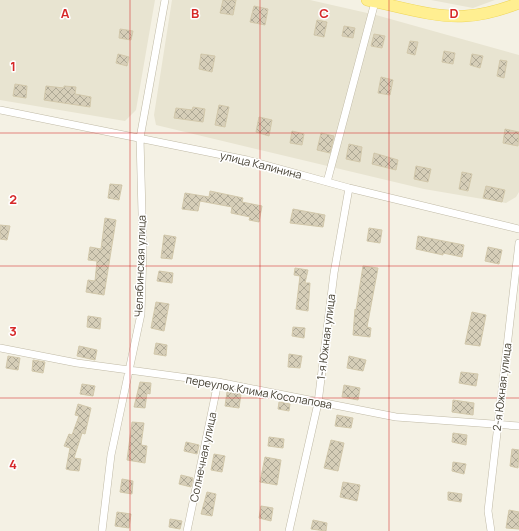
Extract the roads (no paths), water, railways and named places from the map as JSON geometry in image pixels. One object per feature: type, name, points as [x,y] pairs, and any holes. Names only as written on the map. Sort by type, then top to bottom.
[{"type":"main road","points":[[378,1],[445,16],[464,17],[496,12],[519,3]]},
{"type":"street","name":"Челябинская улица","points":[[102,531],[111,455],[141,314],[143,251],[140,138],[164,0]]},
{"type":"street","points":[[327,182],[378,1]]},
{"type":"street","name":"улица Калинина","points":[[0,110],[247,160],[349,188],[519,229]]},
{"type":"street","name":"1-я Южная улица","points":[[289,531],[318,403],[334,273],[349,188]]},
{"type":"street","name":"2-я Южная улица","points":[[491,531],[488,512],[519,243]]},
{"type":"street","name":"переулок Клима Косолапова","points":[[0,348],[77,363],[218,382],[318,403],[396,417],[497,426],[519,426]]},
{"type":"street","name":"Солнечная улица","points":[[187,531],[218,382]]}]
